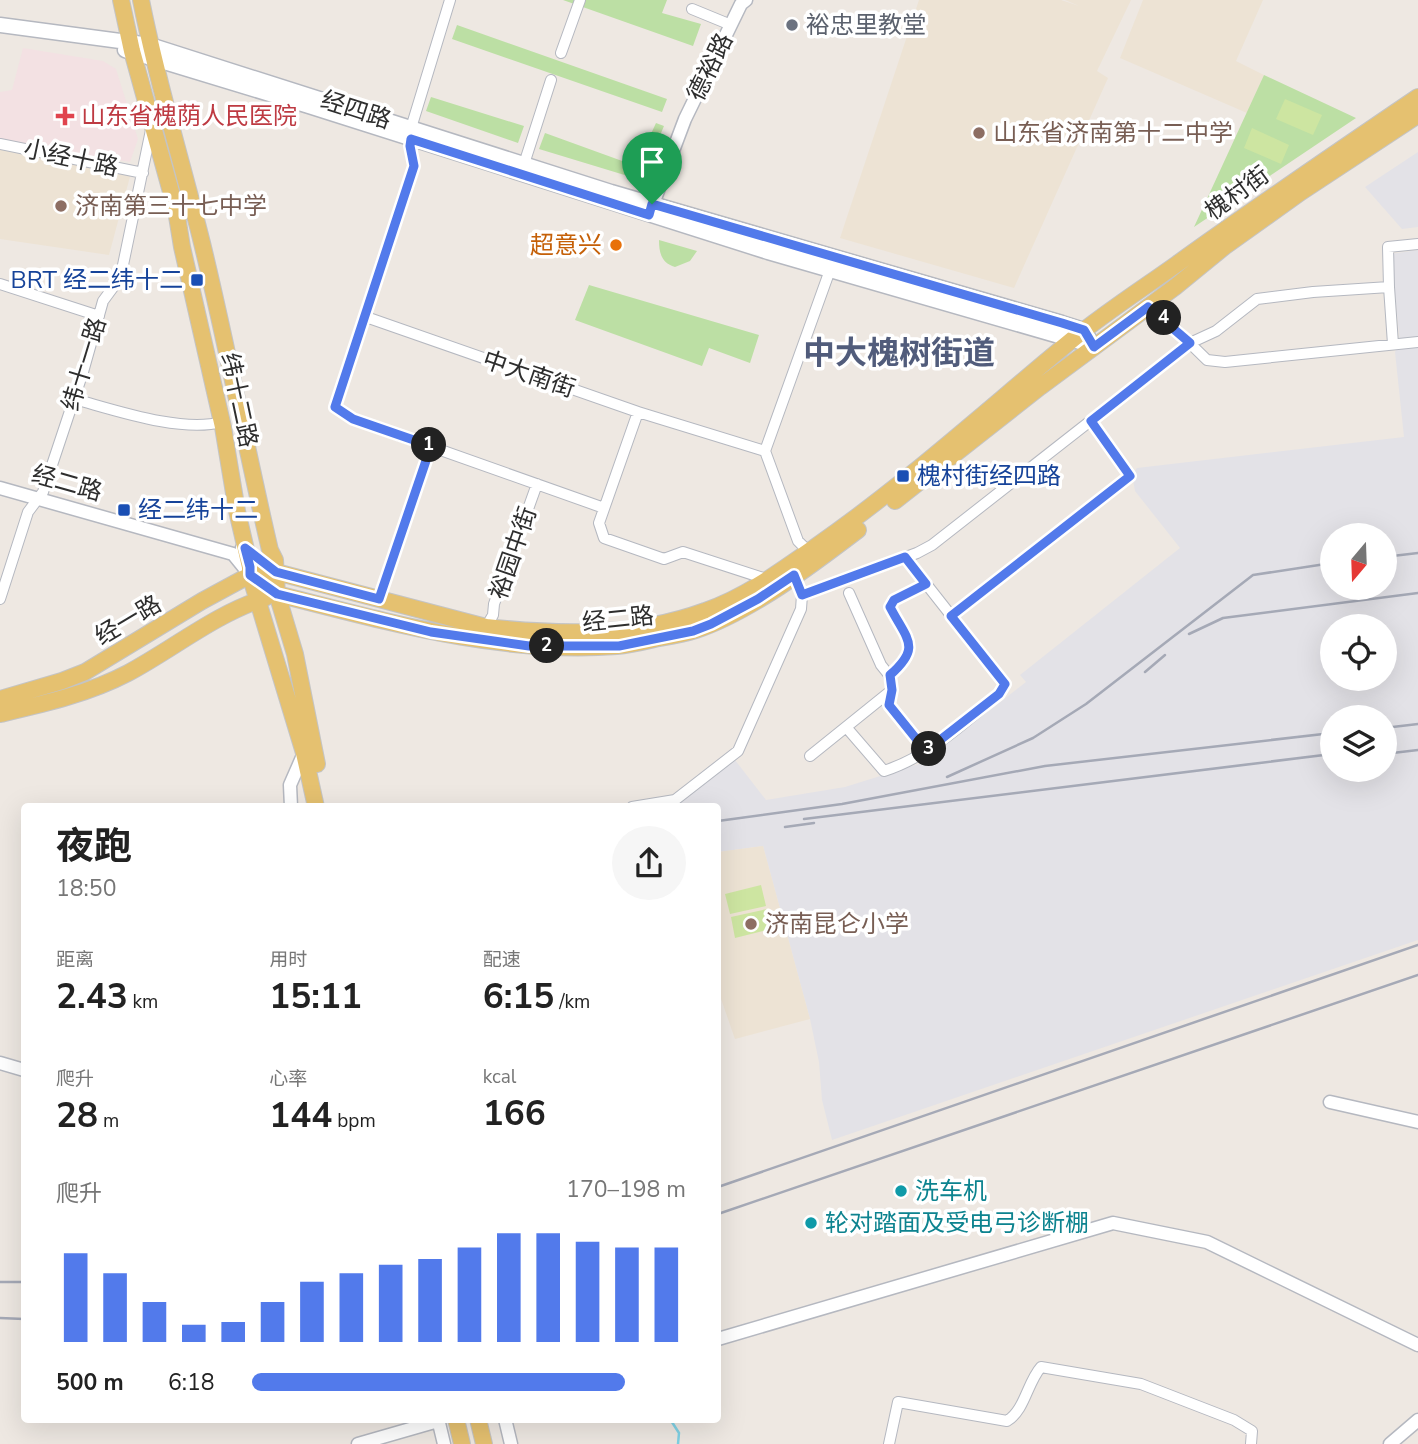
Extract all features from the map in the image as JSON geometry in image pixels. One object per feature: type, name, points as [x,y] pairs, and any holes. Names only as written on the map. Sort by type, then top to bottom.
[{"type":"main road","name":"纬十二路","points":[[121,0],[131,47],[176,210],[181,247],[222,422],[250,575],[304,753],[315,803]]},
{"type":"main road","name":"纬十二路","points":[[141,0],[202,244],[276,572],[277,594],[295,654],[325,803]]},
{"type":"main road","name":"经四路","points":[[0,25],[152,52],[651,209],[1078,335]]},
{"type":"main road","name":"经四路","points":[[0,33],[131,47]]},
{"type":"main road","name":"槐村街","points":[[1078,335],[1287,185],[1418,97]]},
{"type":"main road","name":"槐村街","points":[[1094,347],[1224,247],[1301,192],[1418,116]]},
{"type":"main road","name":"经四路","points":[[411,133],[523,164],[830,271],[1078,335]]},
{"type":"main road","name":"经二路","points":[[276,572],[486,627],[521,631],[602,633],[646,628],[704,612],[727,602],[806,553],[912,473],[1078,335]]},
{"type":"main road","points":[[1078,335],[1094,347]]},
{"type":"main road","name":"经二路","points":[[277,594],[442,634],[529,646],[619,646],[693,631],[758,599],[825,555],[1094,347]]},
{"type":"main road","name":"经一路","points":[[0,699],[85,672],[250,575],[276,572]]},
{"type":"main road","name":"经一路","points":[[0,714],[84,691],[127,673],[215,621],[277,594]]},
{"type":"main road","points":[[457,1423],[462,1444]]},
{"type":"main road","points":[[479,1423],[484,1444]]},
{"type":"street","points":[[450,0],[411,133],[410,146],[414,166],[335,407],[353,419],[537,484]]},
{"type":"street","points":[[561,52],[579,0]]},
{"type":"street","name":"德裕路","points":[[651,209],[685,119],[741,4],[746,0]]},
{"type":"street","points":[[692,9],[731,24]]},
{"type":"street","points":[[523,164],[551,80]]},
{"type":"street","name":"纬十一路","points":[[0,600],[28,512],[40,495],[74,399],[103,302],[117,282],[123,265],[152,124]]},
{"type":"street","name":"小经十路","points":[[0,144],[143,173]]},
{"type":"street","points":[[1393,344],[1388,247],[1418,243]]},
{"type":"street","points":[[806,553],[798,541],[765,451],[830,271]]},
{"type":"street","points":[[0,285],[99,316]]},
{"type":"street","points":[[802,595],[932,545],[1190,343],[1216,331],[1257,299],[1389,287]]},
{"type":"street","points":[[1148,307],[1208,360],[1224,362],[1418,342]]},
{"type":"street","name":"中大南街","points":[[366,317],[638,412],[765,451]]},
{"type":"street","points":[[74,399],[153,420],[208,425],[222,422]]},
{"type":"street","points":[[638,412],[599,523],[604,538],[664,559],[683,552],[766,579]]},
{"type":"street","points":[[951,616],[1130,476],[1091,421]]},
{"type":"street","points":[[379,599],[431,446]]},
{"type":"street","name":"经二路","points":[[0,482],[233,554],[250,575],[277,594]]},
{"type":"street","name":"裕园中街","points":[[486,627],[493,615],[494,604],[537,484],[604,508]]},
{"type":"street","name":"经二路","points":[[0,488],[40,495],[245,548],[276,572]]},
{"type":"street","points":[[846,727],[884,771],[900,766],[926,751],[999,694],[1005,684],[905,557]]},
{"type":"street","points":[[657,803],[675,800],[738,751],[801,609],[802,595],[794,575]]},
{"type":"street","points":[[890,675],[905,661],[909,654],[909,644],[890,607],[894,600],[926,584]]},
{"type":"street","points":[[849,593],[881,665],[890,675],[892,690],[889,705],[926,751]]},
{"type":"street","points":[[810,755],[892,690]]},
{"type":"street","points":[[291,803],[290,785],[304,753]]},
{"type":"street","points":[[0,1063],[21,1069]]},
{"type":"street","points":[[1330,1102],[1418,1122]]},
{"type":"street","points":[[721,1338],[1113,1223],[1208,1242],[1418,1345]]},
{"type":"street","points":[[889,1444],[898,1402],[1007,1421],[1015,1416],[1033,1376],[1041,1367],[1141,1384],[1234,1420],[1252,1431],[1251,1444]]},
{"type":"street","points":[[1390,1444],[1418,1420]]},
{"type":"street","points":[[358,1444],[428,1423]]},
{"type":"street","points":[[439,1423],[444,1444]]},
{"type":"street","points":[[507,1423],[511,1444]]},
{"type":"shaded area","name":"山东省济南第十二中学","points":[[919,0],[1061,0],[1079,6],[1065,0],[1131,0],[1097,71],[1108,78],[1014,288],[840,238]]},
{"type":"shaded area","points":[[1143,0],[1263,0],[1236,61],[1264,75],[1247,113],[1120,58]]},
{"type":"shaded area","name":"山东省槐荫人民医院","points":[[23,48],[103,61],[116,69],[138,139],[130,162],[0,141],[0,92],[12,90]]},
{"type":"shaded area","name":"济南第三十七中学","points":[[0,142],[131,173],[109,255],[0,239]]},
{"type":"shaded area","points":[[1418,152],[1418,227],[1402,229],[1365,187]]},
{"type":"shaded area","points":[[1418,250],[1418,940],[832,1140],[822,1100],[819,1062],[810,1019],[763,846],[721,852],[721,803],[680,803],[735,760],[766,800],[845,787],[922,763],[1026,682],[1020,675],[1180,548],[1135,491],[1132,474],[1137,468],[1404,437],[1395,352],[1400,343],[1391,254]]},
{"type":"shaded area","name":"济南昆仑小学","points":[[763,846],[810,1019],[735,1039],[721,999],[721,852]]},
{"type":"green space","points":[[563,0],[667,0],[662,13],[701,24],[693,46]]},
{"type":"green space","points":[[457,25],[667,99],[662,112],[452,39]]},
{"type":"green space","points":[[1264,75],[1356,118],[1194,227]]},
{"type":"green space","points":[[431,97],[524,126],[518,143],[426,111]]},
{"type":"green space","points":[[1285,99],[1322,115],[1313,135],[1276,119]]},
{"type":"green space","points":[[656,123],[664,126],[641,180],[539,149],[545,133],[636,166]]},
{"type":"green space","points":[[1252,128],[1289,145],[1281,164],[1244,148]]},
{"type":"green space","points":[[659,240],[697,251],[690,261],[675,267],[662,257]]},
{"type":"green space","points":[[589,285],[759,335],[750,363],[709,348],[702,366],[575,320]]},
{"type":"green space","points":[[761,885],[766,906],[730,914],[725,894]]},
{"type":"green space","points":[[767,909],[771,929],[735,938],[731,917]]},
{"type":"waterway","points":[[673,1423],[679,1433],[678,1444]]},
{"type":"railway","points":[[1397,555],[1418,553]]},
{"type":"railway","points":[[947,777],[1033,738],[1086,704],[1253,575],[1320,565]]},
{"type":"railway","points":[[1189,634],[1223,618],[1418,593]]},
{"type":"railway","points":[[1145,672],[1165,655]]},
{"type":"railway","points":[[1397,726],[1418,724]]},
{"type":"railway","points":[[721,821],[842,804],[1045,766],[1320,734]]},
{"type":"railway","points":[[1397,752],[1418,750]]},
{"type":"railway","points":[[804,819],[1320,755]]},
{"type":"railway","points":[[785,827],[814,823]]},
{"type":"railway","points":[[721,1186],[1418,945]]},
{"type":"railway","points":[[721,1213],[1418,975]]},
{"type":"railway","points":[[0,1282],[21,1282]]},
{"type":"railway","points":[[0,1318],[21,1319]]},
{"type":"place","name":"裕忠里教堂","points":[[792,25]]},
{"type":"place","name":"山东省槐荫人民医院","points":[[65,116]]},
{"type":"place","name":"山东省济南第十二中学","points":[[979,133]]},
{"type":"place","name":"济南第三十七中学","points":[[61,206]]},
{"type":"place","name":"超意兴","points":[[616,245]]},
{"type":"place","name":"BRT 经二纬十二","points":[[197,280]]},
{"type":"place","name":"槐村街经四路","points":[[903,476]]},
{"type":"place","name":"经二纬十二","points":[[124,510]]},
{"type":"place","name":"济南昆仑小学","points":[[751,924]]},
{"type":"place","name":"洗车机","points":[[901,1191]]},
{"type":"place","name":"轮对踏面及受电弓诊断棚","points":[[811,1223]]},
{"type":"district","name":"中大槐树街道","points":[[899,353]]},
{"type":"route","points":[[411,139],[649,215],[652,204],[1084,330],[1094,347],[1148,307],[1163,317],[1190,343],[1091,421],[1130,476],[951,616],[1005,684],[999,694],[926,751],[889,705],[892,690],[890,675],[909,654],[909,644],[890,607],[894,600],[926,584],[905,557],[802,595],[794,575],[758,599],[711,624],[693,631],[619,646],[529,646],[431,632],[277,594],[250,575],[245,548],[276,572],[379,599],[431,446],[353,419],[335,407],[414,166],[411,139]]}]
